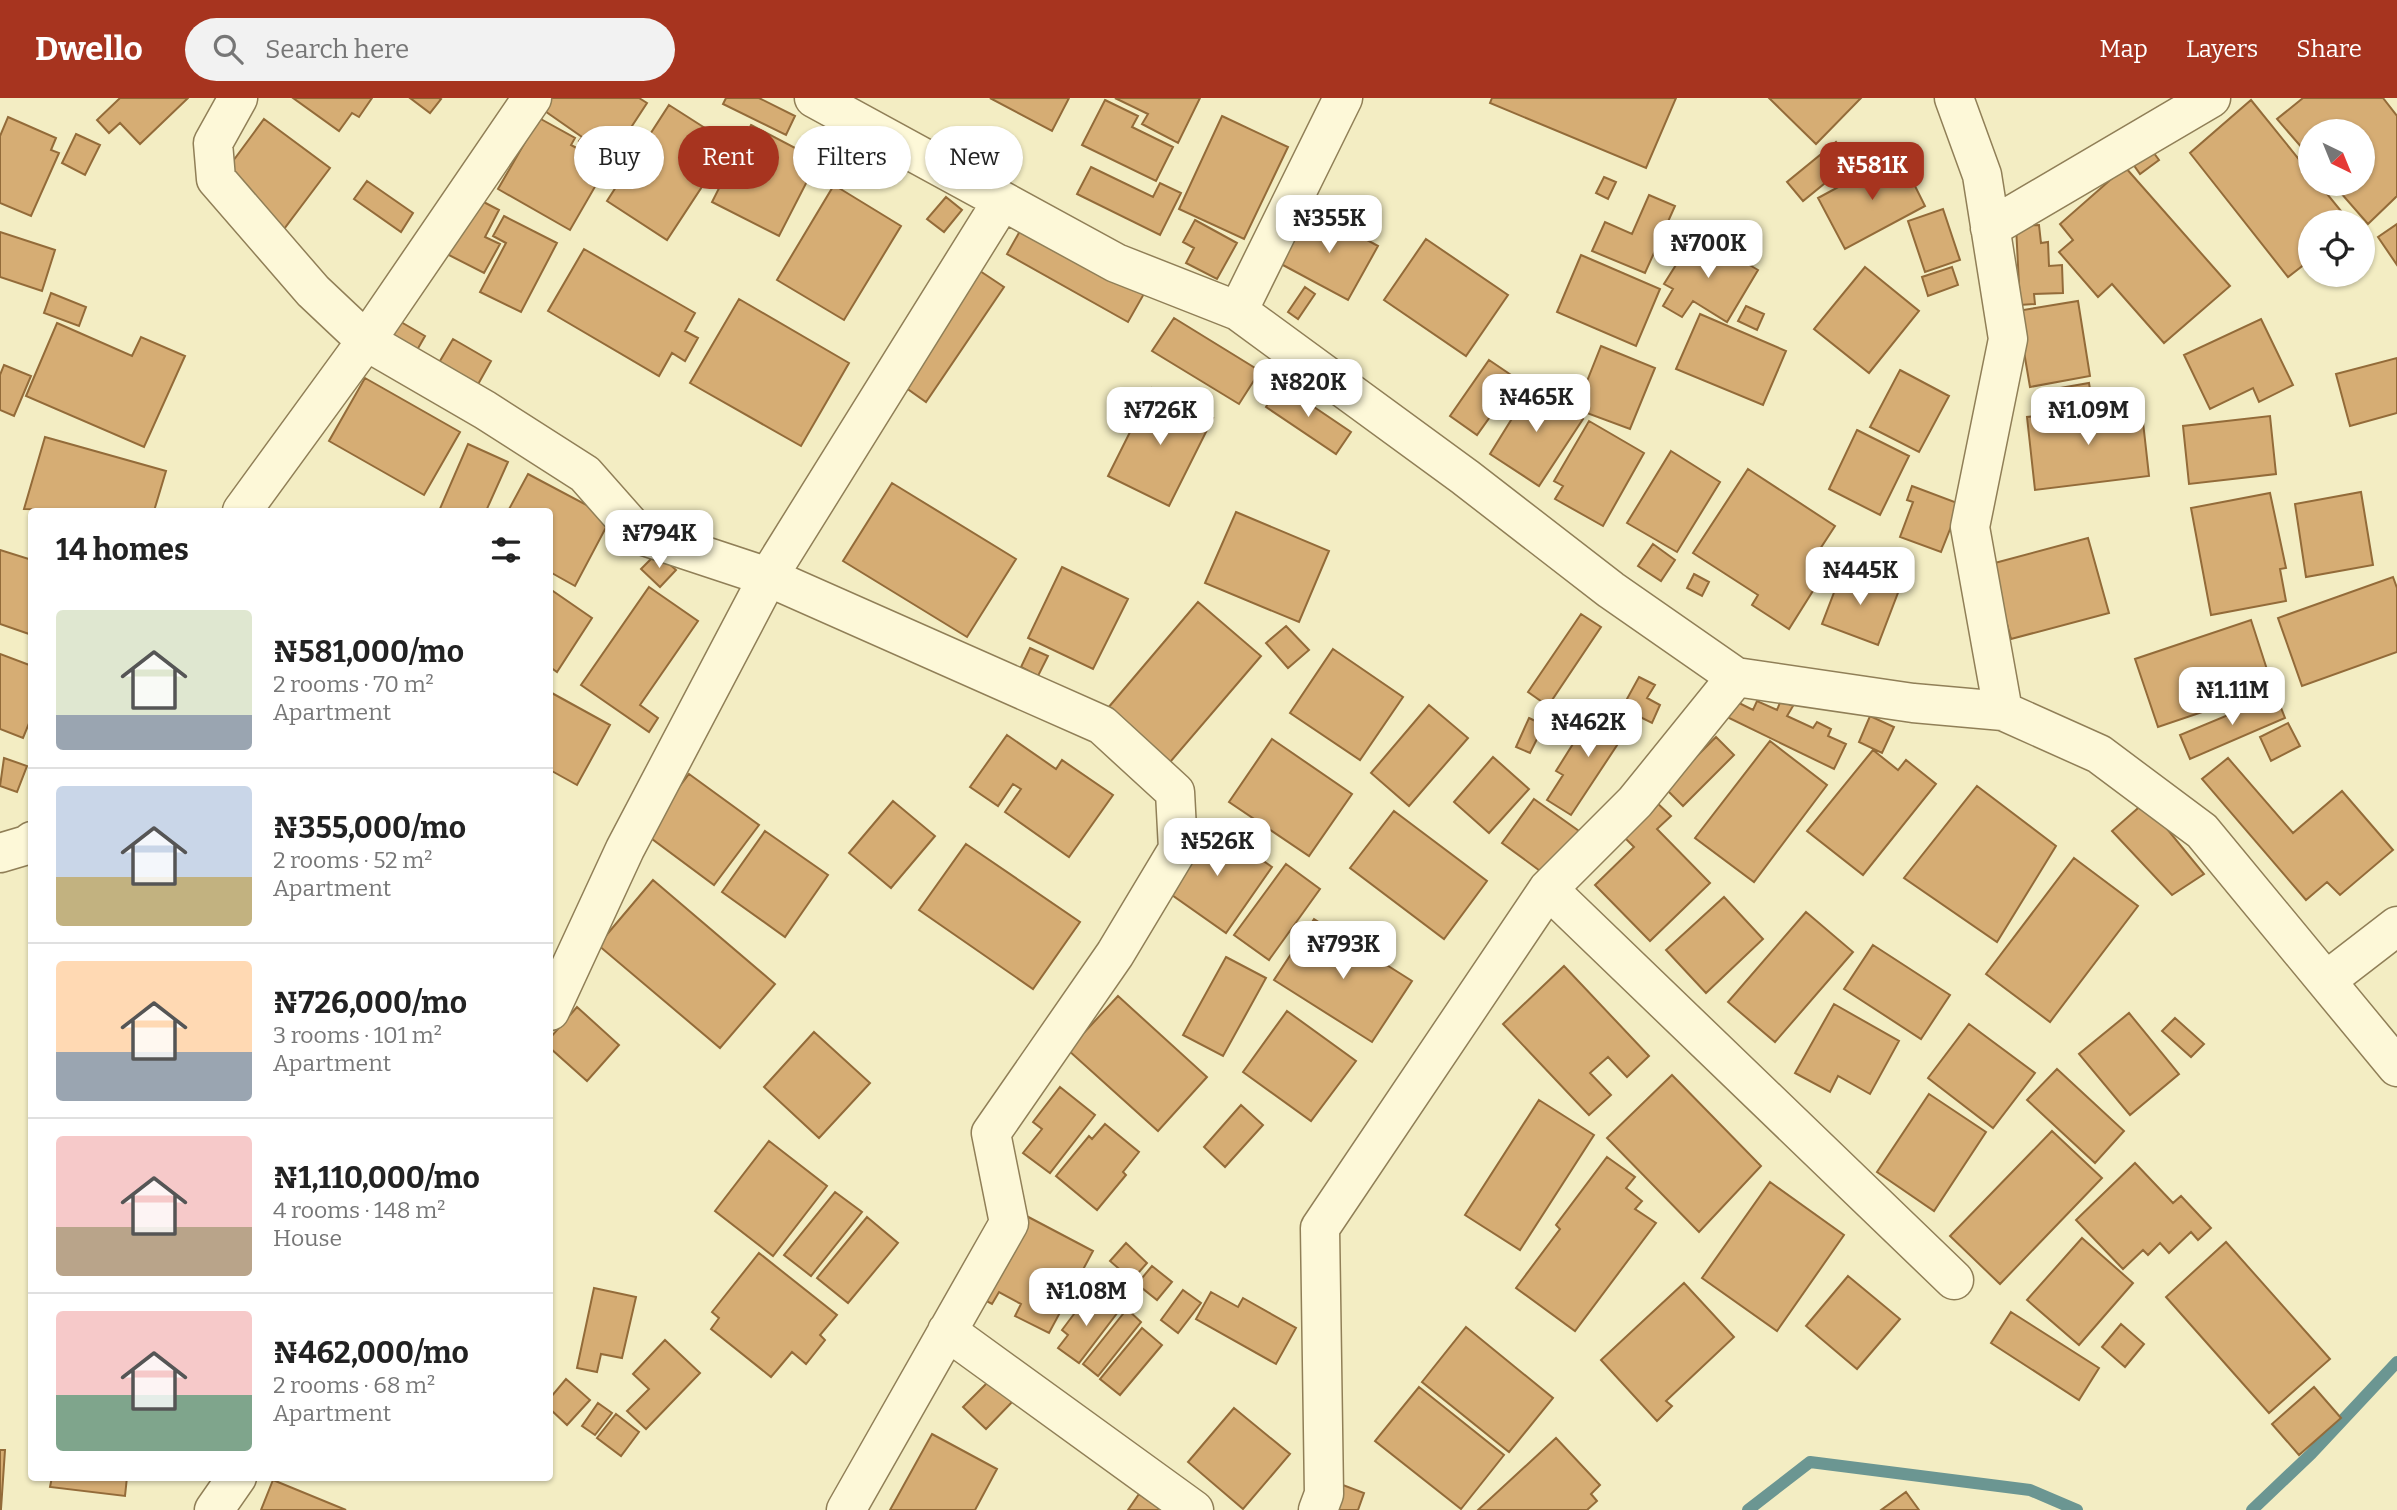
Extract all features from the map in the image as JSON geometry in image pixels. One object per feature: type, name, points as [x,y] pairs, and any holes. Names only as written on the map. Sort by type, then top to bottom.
[{"type":"street","points":[[238,98],[213,143],[216,179],[313,290],[366,341],[485,410],[586,474],[638,534],[768,577],[1102,725],[1175,792],[1178,849],[1115,954],[991,1133],[1009,1223],[846,1510]]},
{"type":"street","points":[[244,508],[366,341],[532,98]]},
{"type":"street","points":[[814,98],[1116,263],[1238,311],[1465,477],[1611,590],[1736,677],[1913,703],[2003,711],[2099,754],[2202,831],[2397,1067]]},
{"type":"street","points":[[1238,311],[1343,98]]},
{"type":"street","points":[[1954,98],[1982,175],[2008,339],[1970,527],[2003,711]]},
{"type":"street","points":[[1990,228],[2211,98]]},
{"type":"street","points":[[553,1005],[625,849],[768,577],[1002,201]]},
{"type":"street","points":[[1318,1510],[1324,1494],[1320,1228],[1548,890],[1635,802],[1736,677]]},
{"type":"street","points":[[0,853],[28,844]]},
{"type":"street","points":[[1548,890],[1954,1280]]},
{"type":"street","points":[[2327,980],[2397,926]]},
{"type":"street","points":[[947,1331],[1194,1510]]},
{"type":"street","points":[[214,1510],[234,1481]]},
{"type":"building","points":[[120,98],[188,98],[140,144],[120,123],[109,133],[97,120]]},
{"type":"building","points":[[293,98],[372,98],[359,117],[352,113],[339,131]]},
{"type":"building","points":[[410,98],[439,98],[441,99],[430,113]]},
{"type":"building","points":[[549,98],[639,98],[647,103],[632,126],[574,126],[574,131],[542,109]]},
{"type":"building","points":[[726,98],[759,98],[795,116],[786,135],[779,132],[779,126],[768,126],[723,104]]},
{"type":"building","points":[[990,98],[1069,98],[1052,131]]},
{"type":"building","points":[[1115,98],[1200,98],[1178,143],[1142,124],[1148,114]]},
{"type":"building","points":[[1492,98],[1676,98],[1646,168],[1490,103]]},
{"type":"building","points":[[1769,98],[1861,98],[1816,144]]},
{"type":"building","points":[[2303,98],[2383,98],[2397,116],[2397,196],[2375,217],[2375,210],[2356,210],[2344,196],[2375,196],[2375,119],[2298,119],[2298,143],[2277,119]]},
{"type":"building","points":[[1105,100],[1138,116],[1132,127],[1173,147],[1156,181],[1082,145]]},
{"type":"building","points":[[2251,100],[2298,158],[2298,196],[2329,196],[2340,210],[2298,210],[2298,269],[2288,277],[2190,153]]},
{"type":"building","points":[[669,105],[702,126],[678,126],[678,189],[700,189],[667,240],[607,201],[615,189],[664,189],[664,126],[655,126]]},
{"type":"building","points":[[1222,116],[1288,147],[1244,239],[1179,209]]},
{"type":"building","points":[[8,117],[56,138],[51,150],[59,153],[31,216],[0,203],[0,136]]},
{"type":"building","points":[[539,118],[574,137],[571,145],[574,147],[574,189],[594,189],[570,230],[498,189]]},
{"type":"building","points":[[264,119],[330,168],[284,229],[219,180]]},
{"type":"building","points":[[76,134],[100,145],[85,175],[62,163]]},
{"type":"building","points":[[779,140],[793,147],[793,189],[803,189],[779,236],[712,202],[719,189],[779,189]]},
{"type":"building","points":[[2145,141],[2159,160],[2140,174],[2126,154]]},
{"type":"building","points":[[1836,142],[1852,161],[1803,201],[1787,182]]},
{"type":"building","points":[[1899,154],[1925,206],[1845,249],[1818,198]]},
{"type":"building","points":[[1091,167],[1153,197],[1160,183],[1181,193],[1160,235],[1077,194]]},
{"type":"building","points":[[2125,167],[2230,286],[2164,343],[2112,284],[2098,297],[2059,252],[2073,240],[2060,224]]},
{"type":"building","points":[[1604,177],[1616,182],[1608,199],[1596,193]]},
{"type":"building","points":[[367,181],[413,213],[401,232],[354,199]]},
{"type":"building","points":[[832,189],[841,189],[901,226],[844,320],[777,280]]},
{"type":"building","points":[[1649,195],[1675,206],[1645,273],[1592,251],[1605,222],[1632,234]]},
{"type":"building","points":[[946,197],[962,210],[944,232],[927,219]]},
{"type":"building","points":[[476,198],[499,210],[485,237],[500,244],[484,273],[447,254]]},
{"type":"building","points":[[1311,209],[1378,246],[1348,300],[1281,264]]},
{"type":"building","points":[[1943,209],[1960,260],[1925,272],[1908,221]]},
{"type":"building","points":[[504,216],[557,243],[521,312],[480,292],[506,243],[493,236]]},
{"type":"building","points":[[1195,220],[1237,243],[1217,279],[1186,263],[1194,248],[1183,242]]},
{"type":"building","points":[[1024,224],[1145,292],[1128,322],[1007,254]]},
{"type":"building","points":[[2397,224],[2397,265],[2378,237]]},
{"type":"building","points":[[2039,225],[2041,243],[2048,242],[2049,266],[2062,265],[2063,293],[2034,294],[2035,304],[2020,305],[2016,226]]},
{"type":"building","points":[[0,232],[55,250],[42,291],[0,277]]},
{"type":"building","points":[[1696,233],[1758,270],[1727,322],[1693,301],[1682,317],[1663,306],[1673,289],[1664,284]]},
{"type":"building","points":[[1426,239],[1508,295],[1466,356],[1384,300]]},
{"type":"building","points":[[584,249],[695,313],[685,331],[698,338],[685,361],[672,353],[659,376],[548,311]]},
{"type":"building","points":[[1581,255],[1660,289],[1636,346],[1557,312]]},
{"type":"building","points":[[1865,267],[1919,311],[1869,373],[1814,329]]},
{"type":"building","points":[[1952,267],[1958,285],[1928,296],[1922,277]]},
{"type":"building","points":[[980,271],[1004,287],[926,402],[902,385]]},
{"type":"building","points":[[1305,287],[1315,294],[1298,319],[1288,312]]},
{"type":"building","points":[[51,293],[86,307],[79,326],[44,313]]},
{"type":"building","points":[[739,299],[849,363],[801,446],[690,383]]},
{"type":"building","points":[[2078,301],[2090,376],[2030,387],[2017,311]]},
{"type":"building","points":[[1746,306],[1764,314],[1757,330],[1738,321]]},
{"type":"building","points":[[1700,314],[1786,351],[1763,405],[1676,369]]},
{"type":"building","points":[[389,315],[425,336],[412,359],[376,339]]},
{"type":"building","points":[[1174,318],[1260,371],[1239,404],[1152,351]]},
{"type":"building","points":[[2261,319],[2293,385],[2259,402],[2253,388],[2210,409],[2184,355]]},
{"type":"building","points":[[57,323],[132,356],[141,337],[185,356],[144,447],[26,396]]},
{"type":"building","points":[[453,339],[491,361],[476,388],[437,366]]},
{"type":"building","points":[[1601,346],[1655,368],[1630,429],[1576,409]]},
{"type":"building","points":[[2397,358],[2397,413],[2350,426],[2336,374]]},
{"type":"building","points":[[1489,360],[1517,379],[1477,435],[1450,416]]},
{"type":"building","points":[[4,365],[31,376],[14,416],[0,410],[0,375]]},
{"type":"building","points":[[1900,370],[1949,396],[1919,452],[1870,427]]},
{"type":"building","points":[[365,378],[460,432],[424,495],[329,441]]},
{"type":"building","points":[[1524,381],[1583,419],[1539,486],[1490,454],[1521,404],[1512,398]]},
{"type":"building","points":[[2089,383],[2092,401],[2057,407],[2054,389]]},
{"type":"building","points":[[1280,384],[1351,432],[1336,454],[1266,407]]},
{"type":"building","points":[[1152,388],[1213,418],[1169,506],[1108,476]]},
{"type":"building","points":[[2141,404],[2149,476],[2035,490],[2027,417]]},
{"type":"building","points":[[2270,416],[2276,474],[2189,484],[2183,426]]},
{"type":"building","points":[[1589,421],[1644,453],[1603,526],[1555,499],[1563,486],[1554,481]]},
{"type":"building","points":[[1857,430],[1909,456],[1880,515],[1829,489]]},
{"type":"building","points":[[45,437],[166,471],[155,508],[24,509]]},
{"type":"building","points":[[468,444],[508,462],[487,508],[440,508]]},
{"type":"building","points":[[1671,451],[1720,482],[1677,552],[1627,523]]},
{"type":"building","points":[[1748,469],[1835,526],[1807,569],[1821,578],[1789,629],[1752,605],[1758,595],[1693,553]]},
{"type":"building","points":[[528,474],[611,518],[575,586],[553,574],[553,508],[510,508]]},
{"type":"building","points":[[892,483],[1016,559],[967,637],[843,561]]},
{"type":"building","points":[[1912,486],[1960,504],[1941,552],[1900,537],[1913,502],[1907,500]]},
{"type":"building","points":[[2361,492],[2373,565],[2306,577],[2295,504]]},
{"type":"building","points":[[2270,493],[2286,568],[2280,569],[2286,601],[2211,615],[2191,508]]},
{"type":"building","points":[[1236,512],[1329,551],[1299,622],[1205,583]]},
{"type":"building","points":[[2088,538],[2109,613],[2011,639],[1991,564]]},
{"type":"building","points":[[1653,544],[1675,560],[1661,581],[1638,566]]},
{"type":"building","points":[[0,550],[28,559],[28,634],[0,624]]},
{"type":"building","points":[[657,553],[676,570],[660,587],[641,569]]},
{"type":"building","points":[[1062,567],[1128,599],[1093,669],[1028,638]]},
{"type":"building","points":[[1843,569],[1899,590],[1878,645],[1822,624]]},
{"type":"building","points":[[1694,574],[1709,582],[1702,596],[1687,588]]},
{"type":"building","points":[[2393,577],[2397,588],[2397,652],[2302,686],[2278,618]]},
{"type":"building","points":[[649,587],[698,621],[640,705],[658,718],[649,732],[581,685]]},
{"type":"building","points":[[553,591],[592,618],[557,672],[553,669]]},
{"type":"building","points":[[1198,602],[1261,656],[1165,768],[1102,715]]},
{"type":"building","points":[[1581,614],[1601,627],[1548,706],[1528,692]]},
{"type":"building","points":[[2251,620],[2273,688],[2158,727],[2135,659]]},
{"type":"building","points":[[1286,626],[1309,650],[1288,668],[1266,643]]},
{"type":"building","points":[[1030,648],[1048,656],[1038,676],[1021,667]]},
{"type":"building","points":[[1333,649],[1403,697],[1360,760],[1290,713]]},
{"type":"building","points":[[0,654],[28,664],[28,726],[23,738],[0,729]]},
{"type":"building","points":[[1639,677],[1655,685],[1647,698],[1660,705],[1652,723],[1622,708]]},
{"type":"building","points":[[553,694],[610,725],[577,785],[553,772]]},
{"type":"building","points":[[2276,695],[2285,718],[2190,759],[2180,735]]},
{"type":"building","points":[[1733,700],[1753,710],[1757,701],[1777,710],[1781,700],[1793,706],[1787,716],[1813,728],[1817,722],[1831,729],[1828,736],[1846,744],[1834,769],[1725,716]]},
{"type":"building","points":[[1429,705],[1468,738],[1409,806],[1371,773]]},
{"type":"building","points":[[1609,705],[1633,721],[1571,815],[1547,800],[1563,775],[1556,771],[1583,728],[1591,733]]},
{"type":"building","points":[[1870,716],[1894,727],[1882,753],[1859,742]]},
{"type":"building","points":[[1529,718],[1544,725],[1530,753],[1516,747]]},
{"type":"building","points":[[2288,723],[2300,746],[2271,761],[2260,737]]},
{"type":"building","points":[[1007,735],[1056,769],[1062,760],[1113,795],[1069,857],[1005,812],[1021,789],[1013,784],[998,806],[970,787]]},
{"type":"building","points":[[1716,737],[1734,755],[1683,806],[1665,788]]},
{"type":"building","points":[[1272,739],[1352,794],[1309,856],[1229,802]]},
{"type":"building","points":[[1770,741],[1827,785],[1754,882],[1695,838]]},
{"type":"building","points":[[1873,750],[1898,770],[1906,760],[1936,784],[1863,875],[1807,831]]},
{"type":"building","points":[[1493,757],[1529,789],[1489,833],[1454,802]]},
{"type":"building","points":[[4,758],[27,766],[17,792],[0,786]]},
{"type":"building","points":[[2228,758],[2293,833],[2342,791],[2393,850],[2340,895],[2327,882],[2306,900],[2202,779]]},
{"type":"building","points":[[689,774],[759,825],[714,885],[644,833]]},
{"type":"building","points":[[1977,786],[2056,846],[1997,942],[1904,878]]},
{"type":"building","points":[[1534,799],[1579,831],[1547,876],[1502,843]]},
{"type":"building","points":[[893,801],[935,836],[891,888],[849,853]]},
{"type":"building","points":[[1655,801],[1671,816],[1657,829],[1710,883],[1650,941],[1595,885],[1634,847],[1621,834]]},
{"type":"building","points":[[2145,802],[2204,874],[2172,895],[2112,831]]},
{"type":"building","points":[[1394,811],[1487,881],[1444,939],[1350,868]]},
{"type":"building","points":[[1209,823],[1272,867],[1226,933],[1162,888]]},
{"type":"building","points":[[765,831],[828,875],[785,937],[722,892]]},
{"type":"building","points":[[966,844],[1080,922],[1033,989],[919,910]]},
{"type":"building","points":[[2074,858],[2138,906],[2050,1022],[1986,974]]},
{"type":"building","points":[[1286,864],[1320,889],[1269,960],[1234,935]]},
{"type":"building","points":[[653,880],[775,984],[720,1048],[598,945]]},
{"type":"building","points":[[1724,897],[1763,939],[1706,993],[1666,950]]},
{"type":"building","points":[[1806,912],[1853,952],[1775,1042],[1728,1002]]},
{"type":"building","points":[[1314,919],[1412,981],[1372,1042],[1274,980]]},
{"type":"building","points":[[1873,945],[1950,995],[1921,1039],[1844,989]]},
{"type":"building","points":[[1226,957],[1266,978],[1223,1056],[1183,1035]]},
{"type":"building","points":[[1564,966],[1649,1056],[1627,1077],[1608,1057],[1590,1073],[1611,1095],[1589,1115],[1503,1024]]},
{"type":"building","points":[[1118,996],[1207,1077],[1158,1131],[1068,1050]]},
{"type":"building","points":[[1834,1004],[1899,1041],[1870,1094],[1838,1076],[1830,1092],[1795,1073]]},
{"type":"building","points":[[577,1007],[619,1045],[587,1081],[553,1051],[553,1035]]},
{"type":"building","points":[[1287,1011],[1356,1061],[1311,1121],[1243,1072]]},
{"type":"building","points":[[2129,1013],[2179,1074],[2130,1115],[2079,1054]]},
{"type":"building","points":[[2175,1018],[2204,1044],[2191,1057],[2162,1031]]},
{"type":"building","points":[[1969,1024],[2035,1073],[1993,1128],[1928,1078]]},
{"type":"building","points":[[814,1032],[870,1083],[819,1138],[764,1087]]},
{"type":"building","points":[[2057,1069],[2124,1131],[2095,1163],[2027,1100]]},
{"type":"building","points":[[1672,1075],[1761,1166],[1699,1232],[1607,1138]]},
{"type":"building","points":[[1060,1087],[1095,1115],[1050,1173],[1023,1153],[1042,1129],[1033,1122]]},
{"type":"building","points":[[1929,1094],[1986,1132],[1934,1211],[1877,1172]]},
{"type":"building","points":[[1539,1100],[1594,1135],[1520,1250],[1465,1215]]},
{"type":"building","points":[[1241,1105],[1263,1125],[1225,1167],[1204,1147]]},
{"type":"building","points":[[1105,1124],[1139,1152],[1123,1172],[1126,1175],[1097,1210],[1056,1176],[1089,1136],[1092,1139]]},
{"type":"building","points":[[2052,1131],[2102,1178],[2000,1284],[1950,1236]]},
{"type":"building","points":[[769,1141],[827,1186],[773,1256],[715,1211]]},
{"type":"building","points":[[1607,1157],[1635,1177],[1626,1188],[1642,1201],[1635,1209],[1656,1223],[1575,1331],[1516,1288],[1560,1229],[1556,1225]]},
{"type":"building","points":[[2135,1163],[2173,1203],[2181,1196],[2211,1228],[2198,1240],[2191,1232],[2169,1253],[2160,1243],[2148,1255],[2143,1250],[2123,1269],[2076,1220]]},
{"type":"building","points":[[1770,1182],[1844,1235],[1777,1331],[1702,1278]]},
{"type":"building","points":[[835,1192],[862,1212],[811,1276],[784,1255]]},
{"type":"building","points":[[1017,1211],[1093,1251],[1049,1333],[1015,1316],[1021,1304],[999,1292],[992,1304],[973,1294]]},
{"type":"building","points":[[867,1217],[898,1243],[848,1303],[817,1278]]},
{"type":"building","points":[[2082,1238],[2133,1283],[2079,1345],[2027,1300]]},
{"type":"building","points":[[2226,1242],[2330,1359],[2269,1413],[2166,1297]]},
{"type":"building","points":[[1126,1243],[1147,1263],[1132,1280],[1110,1261]]},
{"type":"building","points":[[759,1253],[837,1315],[820,1335],[825,1340],[806,1364],[792,1352],[771,1377],[711,1329],[719,1318],[712,1312]]},
{"type":"building","points":[[1152,1266],[1172,1282],[1157,1300],[1137,1284]]},
{"type":"building","points":[[1848,1276],[1900,1319],[1857,1369],[1806,1326]]},
{"type":"building","points":[[1684,1283],[1734,1337],[1666,1401],[1672,1406],[1657,1421],[1601,1360]]},
{"type":"building","points":[[594,1288],[636,1297],[622,1358],[601,1354],[597,1372],[577,1368]]},
{"type":"building","points":[[1183,1290],[1201,1303],[1178,1333],[1161,1320]]},
{"type":"building","points":[[1211,1292],[1238,1307],[1243,1298],[1296,1328],[1276,1364],[1196,1319]]},
{"type":"building","points":[[1096,1296],[1118,1312],[1079,1363],[1058,1348],[1068,1335],[1062,1330],[1083,1302],[1089,1306]]},
{"type":"building","points":[[1127,1309],[1141,1322],[1098,1376],[1083,1364]]},
{"type":"building","points":[[2011,1312],[2099,1368],[2079,1400],[1991,1343]]},
{"type":"building","points":[[2121,1324],[2144,1344],[2125,1367],[2102,1347]]},
{"type":"building","points":[[1466,1327],[1553,1398],[1509,1452],[1422,1382]]},
{"type":"building","points":[[1142,1328],[1162,1345],[1120,1395],[1100,1379]]},
{"type":"building","points":[[665,1340],[700,1373],[646,1429],[627,1411],[649,1389],[633,1374]]},
{"type":"building","points":[[992,1378],[1014,1400],[986,1429],[963,1407]]},
{"type":"building","points":[[566,1379],[590,1400],[567,1425],[553,1412],[553,1394]]},
{"type":"building","points":[[1419,1387],[1504,1455],[1461,1509],[1375,1441]]},
{"type":"building","points":[[2314,1387],[2341,1418],[2299,1455],[2272,1424]]},
{"type":"building","points":[[598,1403],[612,1413],[595,1435],[582,1426]]},
{"type":"building","points":[[1234,1408],[1290,1454],[1243,1509],[1188,1462]]},
{"type":"building","points":[[616,1414],[639,1432],[621,1456],[597,1438]]},
{"type":"building","points":[[932,1434],[997,1469],[975,1510],[890,1510]]},
{"type":"building","points":[[1556,1438],[1600,1485],[1591,1494],[1597,1501],[1587,1510],[1478,1510]]},
{"type":"building","points":[[0,1450],[5,1450],[1,1509],[0,1509]]},
{"type":"building","points":[[51,1481],[127,1481],[125,1496],[50,1487]]},
{"type":"building","points":[[273,1481],[275,1481],[346,1510],[261,1510]]},
{"type":"building","points":[[1335,1482],[1364,1493],[1358,1510],[1325,1510]]},
{"type":"building","points":[[1906,1492],[1919,1510],[1881,1510]]},
{"type":"building","points":[[1139,1494],[1159,1508],[1158,1510],[1128,1510]]},
{"type":"waterway","points":[[2252,1510],[2311,1454],[2397,1362]]},
{"type":"waterway","points":[[1748,1510],[1810,1462],[2030,1490],[2077,1510]]}]
